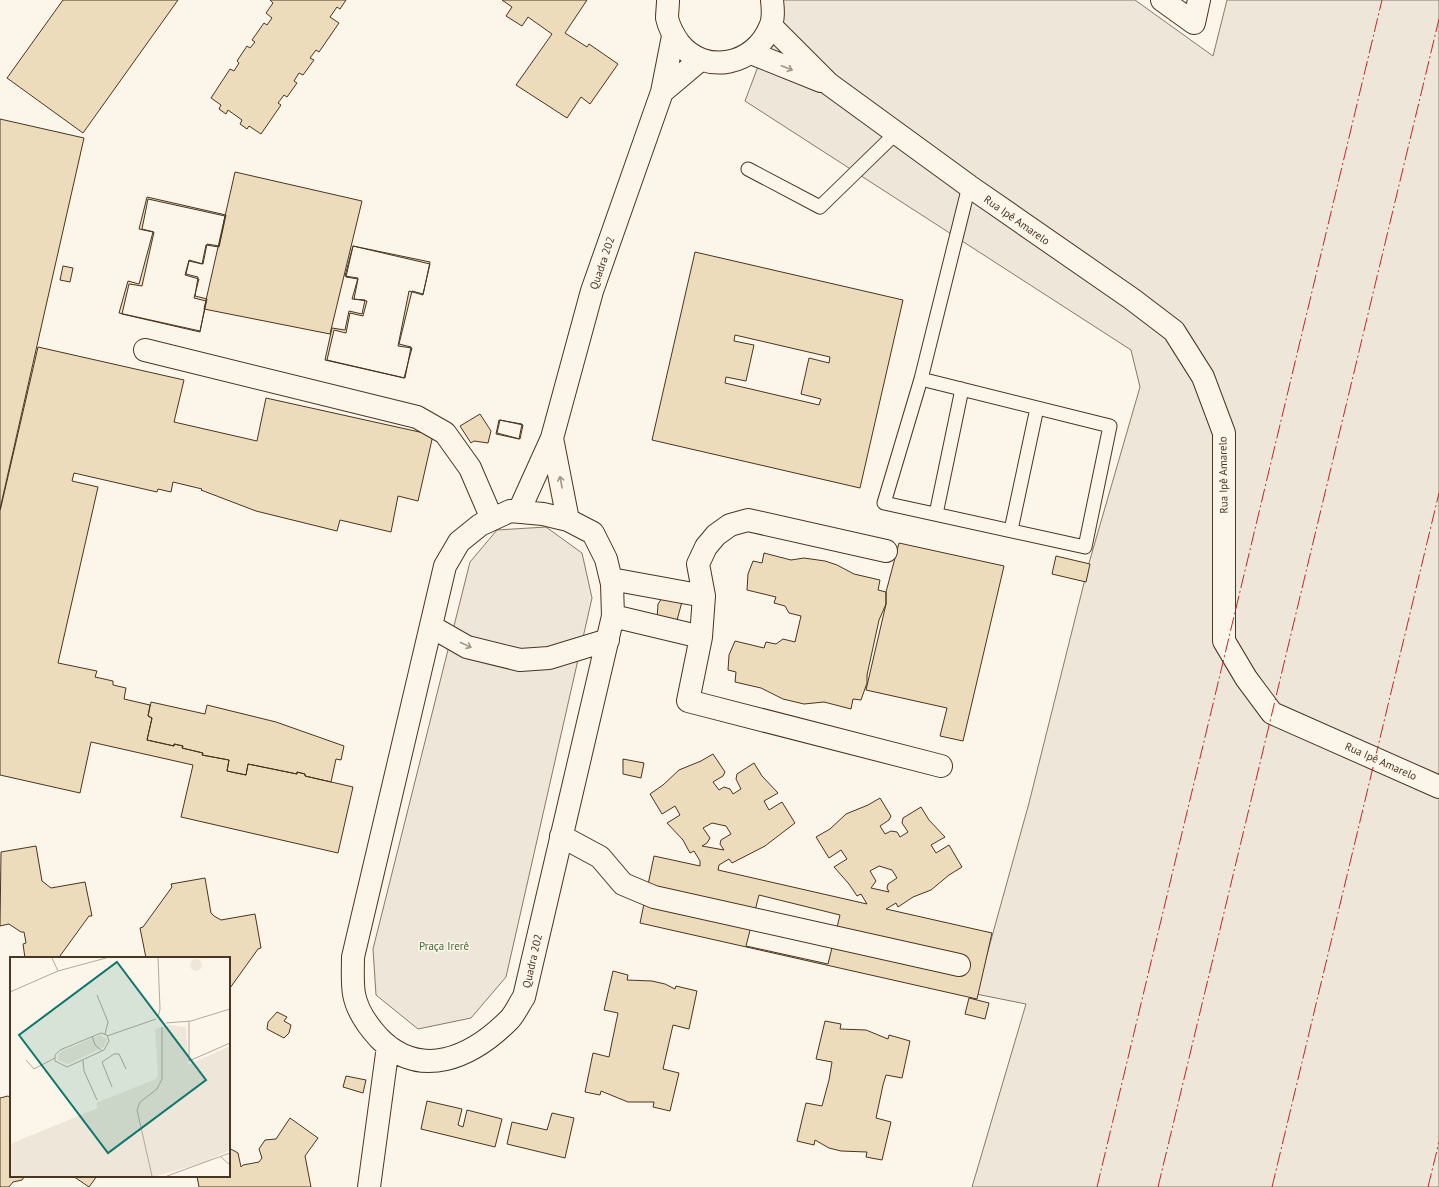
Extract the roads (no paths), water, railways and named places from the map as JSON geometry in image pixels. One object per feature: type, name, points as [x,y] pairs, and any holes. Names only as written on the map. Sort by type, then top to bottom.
[{"type":"street","points":[[668,0],[667,19],[673,36],[685,50],[700,60],[717,64],[735,61],[751,53],[763,42],[771,26],[773,13],[772,0]]},
{"type":"street","points":[[1162,0],[1194,23],[1199,0]]},
{"type":"street","name":"Rua Ipê Amarelo","points":[[771,26],[829,84],[968,186],[1132,299],[1174,331],[1203,377],[1224,433],[1224,641],[1246,678],[1272,713],[1439,787]]},
{"type":"street","name":"Quadra 202","points":[[519,511],[552,438],[592,290],[662,92],[673,36]]},
{"type":"street","name":"Rua Ipê Amarelo","points":[[751,53],[829,84]]},
{"type":"street","points":[[662,92],[700,60]]},
{"type":"street","points":[[145,350],[417,417],[445,433],[470,468],[492,519]]},
{"type":"street","name":"Quadra 202","points":[[552,438],[568,520]]},
{"type":"street","name":"Quadra 202","points":[[510,510],[519,511],[543,514],[568,520],[593,532],[606,559],[611,579],[613,616],[524,997],[510,1019],[484,1041],[462,1054],[438,1061],[413,1060],[388,1046],[366,1024],[354,995],[353,957],[445,566],[459,542],[480,525],[510,510]]},
{"type":"street","points":[[886,551],[748,520],[730,525],[706,547],[698,564],[704,596],[701,637],[688,701],[941,766]]},
{"type":"street","points":[[611,579],[704,596]]},
{"type":"street","points":[[613,616],[701,637]]},
{"type":"street","points":[[432,626],[467,647],[520,660],[549,658],[608,640]]},
{"type":"street","points":[[561,836],[600,857],[623,884],[654,897],[960,965]]},
{"type":"street","points":[[369,1187],[388,1046]]},
{"type":"lane","points":[[748,169],[820,206],[896,133]]},
{"type":"lane","points":[[921,379],[1110,426],[1085,547],[884,503],[921,379],[968,186]]},
{"type":"lane","points":[[936,514],[962,389]]},
{"type":"lane","points":[[1011,530],[1037,408]]},
{"type":"park label","name":"Praça Irerê","points":[[444,946]]}]
